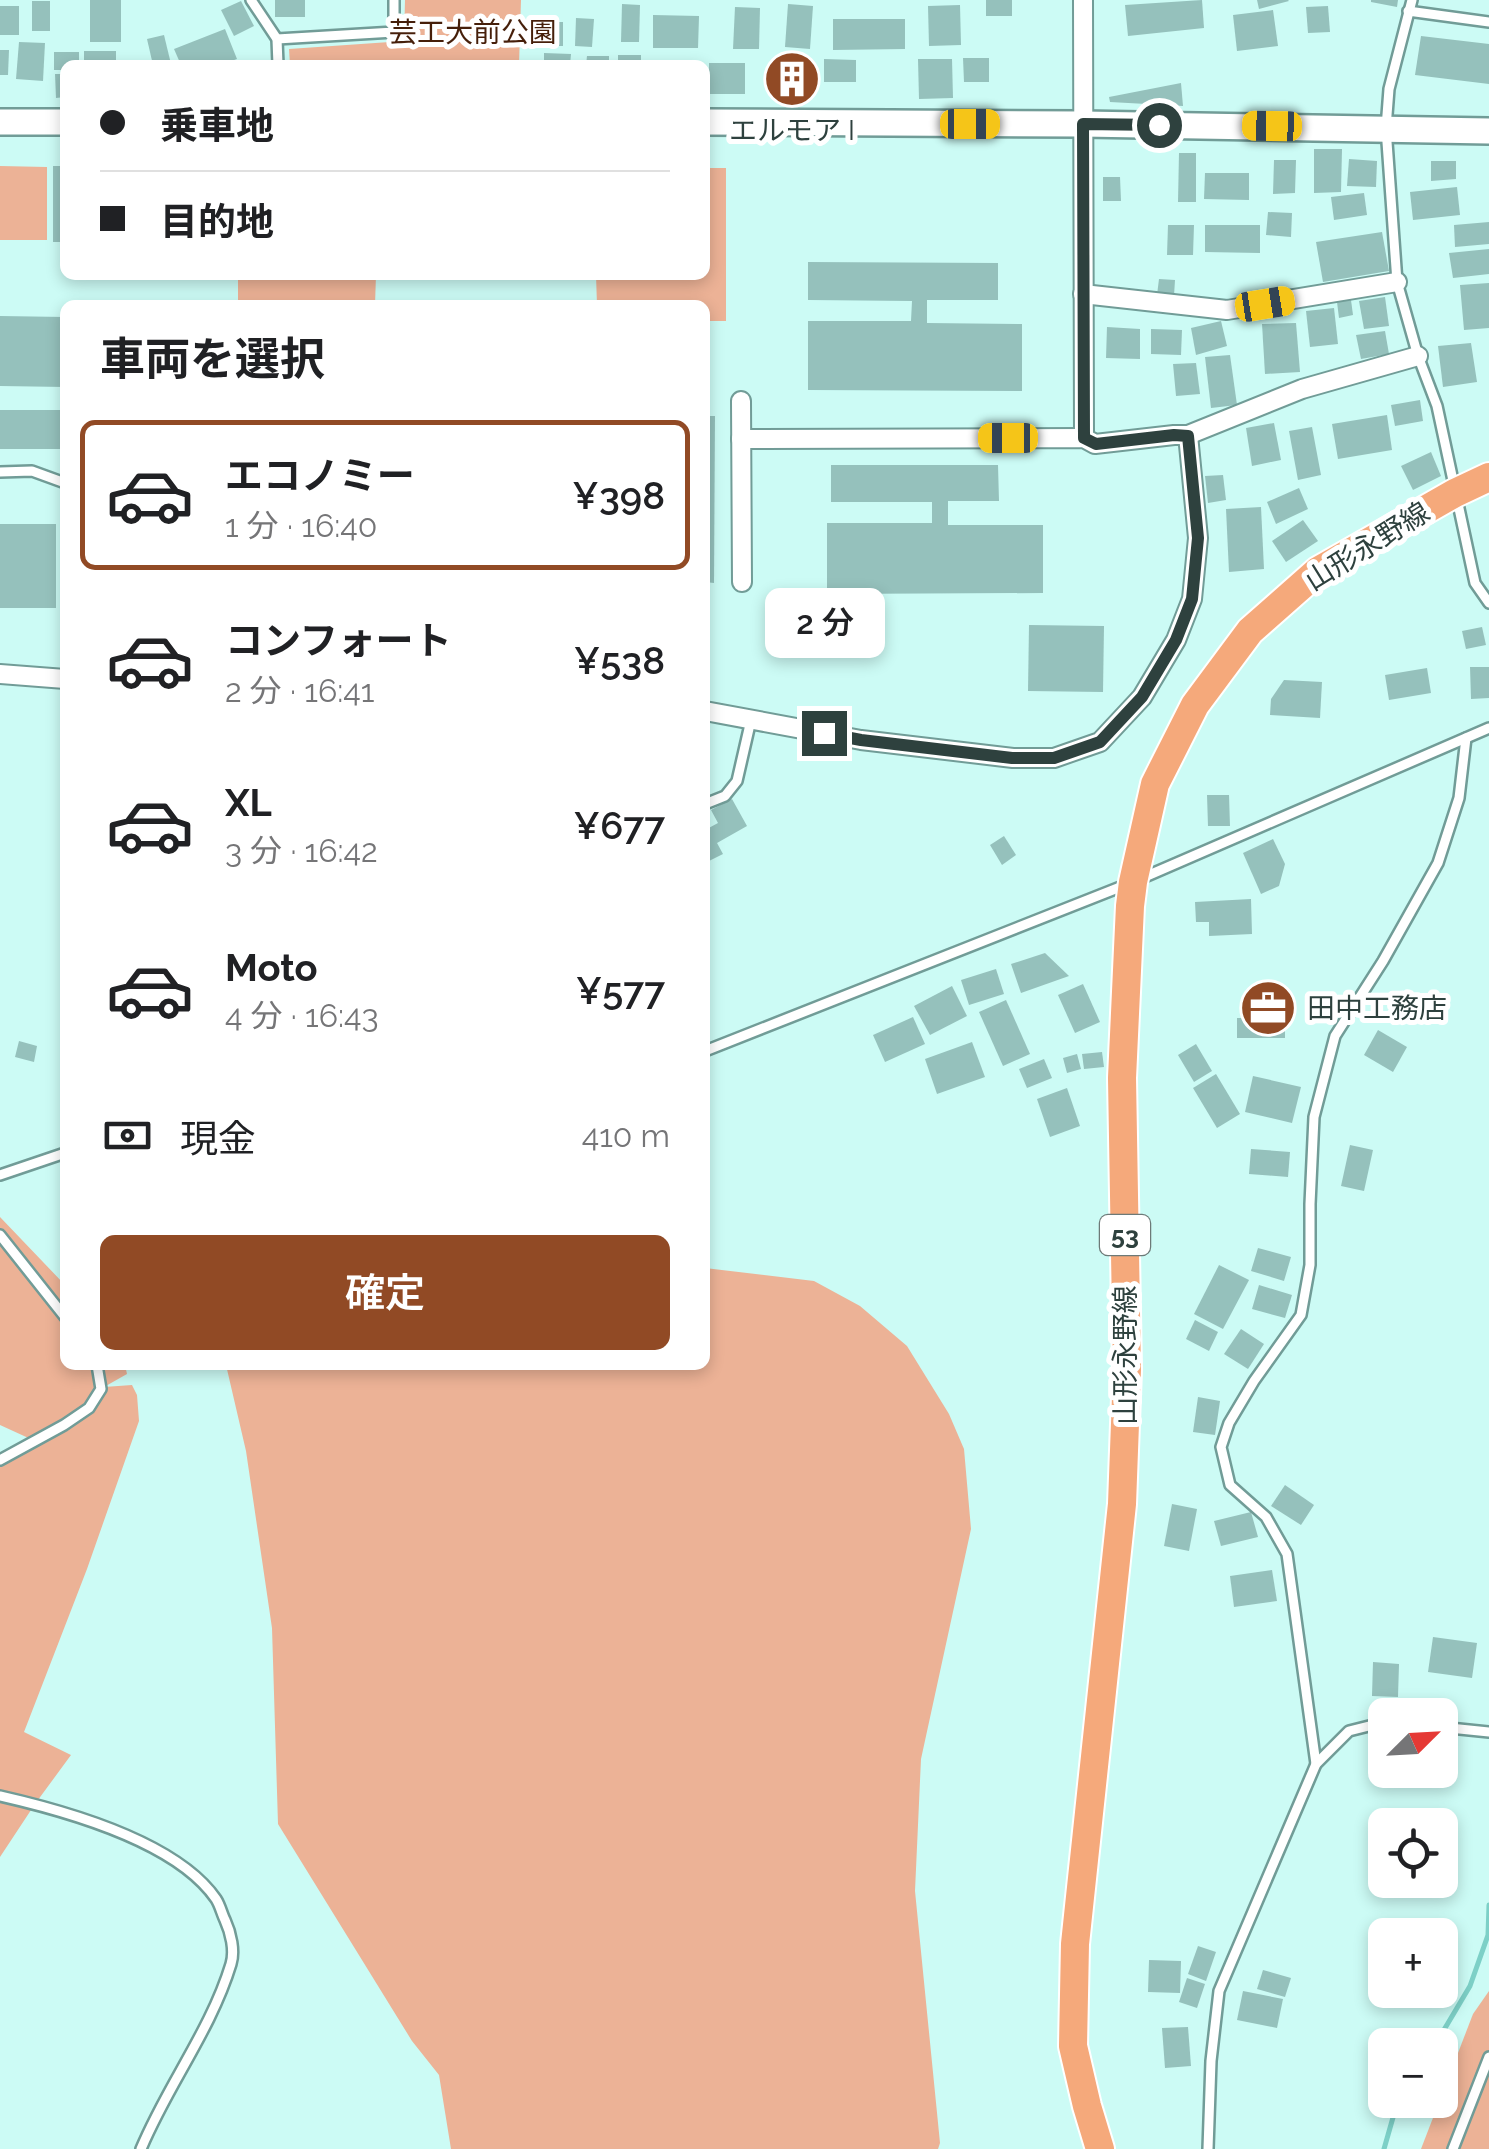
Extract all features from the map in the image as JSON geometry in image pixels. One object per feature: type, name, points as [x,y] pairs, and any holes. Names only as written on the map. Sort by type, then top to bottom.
[{"type":"main road","name":"山形永野線","points":[[1100,2149],[1072,2046],[1074,1944],[1122,1504],[1128,1370],[1122,1078],[1132,882],[1155,784],[1195,705],[1250,631],[1318,571],[1489,477]]},
{"type":"street","points":[[1082,0],[1084,438]]},
{"type":"street","points":[[0,122],[60,122]]},
{"type":"street","points":[[710,122],[1489,131]]},
{"type":"street","points":[[1082,294],[1226,310],[1397,282]]},
{"type":"street","points":[[741,439],[1084,438],[1096,444],[1188,436],[1302,389],[1418,356]]},
{"type":"street","points":[[741,402],[742,582]]},
{"type":"street","points":[[710,712],[861,740],[1012,758],[1054,758],[1100,742],[1142,697],[1176,640],[1192,599],[1198,538],[1188,436]]},
{"type":"street","points":[[0,674],[60,679]]},
{"type":"lane","points":[[251,0],[277,39],[278,60]]},
{"type":"lane","points":[[277,39],[394,32],[394,0]]},
{"type":"lane","points":[[1412,0],[1390,90],[1386,128],[1397,282],[1437,406],[1475,583],[1489,603]]},
{"type":"lane","points":[[1408,11],[1489,22]]},
{"type":"lane","points":[[0,472],[32,472],[60,481]]},
{"type":"lane","points":[[710,802],[725,796],[737,781],[751,720]]},
{"type":"lane","points":[[710,1049],[1132,882],[1489,728]]},
{"type":"lane","points":[[1316,1764],[1287,1554],[1266,1517],[1230,1486],[1221,1447],[1229,1422],[1301,1315],[1310,1265],[1314,1116],[1335,1036],[1383,961],[1438,862],[1459,798],[1466,738]]},
{"type":"lane","points":[[0,1175],[60,1155]]},
{"type":"lane","points":[[0,1235],[60,1312]]},
{"type":"lane","points":[[0,1460],[64,1426],[88,1408],[101,1389],[98,1370]]},
{"type":"lane","points":[[1208,2149],[1211,2061],[1219,1990],[1316,1764],[1349,1731],[1368,1726]]},
{"type":"lane","points":[[1458,1729],[1489,1732]]},
{"type":"lane","points":[[0,1796],[90,1821],[157,1848],[216,1899],[230,1930],[233,1960],[217,2000],[140,2149]]},
{"type":"lane","points":[[1453,2149],[1489,2058]]},
{"type":"green space","name":"芸工大前公園","points":[[405,0],[521,0],[519,60],[290,60],[289,49],[404,41]]},
{"type":"green space","points":[[0,166],[47,167],[47,240],[0,240]]},
{"type":"green space","points":[[710,168],[726,168],[726,321],[710,321],[710,300],[597,300],[596,280],[710,280]]},
{"type":"green space","points":[[238,280],[376,280],[375,300],[238,300]]},
{"type":"green space","points":[[0,1217],[60,1280],[60,1370],[126,1370],[127,1374],[104,1387],[132,1385],[139,1421],[24,1732],[71,1755],[0,1857],[0,1460],[35,1441],[0,1425]]},
{"type":"green space","points":[[710,1269],[814,1281],[860,1306],[907,1346],[949,1414],[964,1449],[971,1529],[921,1759],[915,1891],[938,2149],[451,2149],[439,2075],[412,2041],[278,1824],[272,1628],[246,1451],[227,1370],[710,1370]]},
{"type":"green space","points":[[1489,1991],[1489,2149],[1421,2149],[1433,2118],[1458,2118],[1458,2053],[1473,2014]]},
{"type":"building","points":[[90,0],[121,0],[121,42],[90,42]]},
{"type":"building","points":[[275,0],[305,0],[305,17],[275,17]]},
{"type":"building","points":[[986,0],[1012,0],[1012,16],[986,16]]},
{"type":"building","points":[[1202,0],[1204,28],[1128,36],[1125,5]]},
{"type":"building","points":[[1257,0],[1288,0],[1289,1],[1259,9]]},
{"type":"building","points":[[1371,0],[1398,0],[1397,7]]},
{"type":"building","points":[[32,1],[50,1],[50,31],[32,31]]},
{"type":"building","points":[[241,1],[254,26],[234,36],[221,10]]},
{"type":"building","points":[[622,4],[640,5],[639,42],[621,42]]},
{"type":"building","points":[[788,4],[813,6],[810,49],[785,47]]},
{"type":"building","points":[[960,5],[961,45],[929,46],[928,6]]},
{"type":"building","points":[[0,6],[19,6],[19,35],[0,35]]},
{"type":"building","points":[[1328,6],[1330,32],[1308,33],[1306,7]]},
{"type":"building","points":[[735,7],[760,8],[759,49],[733,49]]},
{"type":"building","points":[[1273,10],[1278,46],[1237,51],[1233,15]]},
{"type":"building","points":[[653,15],[699,16],[698,48],[653,48]]},
{"type":"building","points":[[576,18],[594,19],[592,47],[575,46]]},
{"type":"building","points":[[833,19],[905,19],[905,49],[833,50]]},
{"type":"building","points":[[539,22],[563,22],[563,46],[540,46]]},
{"type":"building","points":[[225,29],[237,59],[179,60],[174,49]]},
{"type":"building","points":[[164,35],[170,60],[152,60],[147,39]]},
{"type":"building","points":[[1421,36],[1489,44],[1489,84],[1415,75]]},
{"type":"building","points":[[19,42],[45,43],[43,81],[16,79]]},
{"type":"building","points":[[0,50],[9,50],[8,75],[0,75]]},
{"type":"building","points":[[84,51],[116,51],[116,60],[84,60]]},
{"type":"building","points":[[54,52],[79,52],[79,60],[60,60],[60,70],[54,70]]},
{"type":"building","points":[[544,53],[571,54],[570,60],[544,60]]},
{"type":"building","points":[[618,55],[641,55],[641,60],[618,60]]},
{"type":"building","points":[[587,56],[609,56],[609,60],[587,60]]},
{"type":"building","points":[[963,58],[989,58],[989,82],[964,82]]},
{"type":"building","points":[[824,59],[856,60],[856,82],[824,82]]},
{"type":"building","points":[[918,59],[952,59],[953,98],[919,99]]},
{"type":"building","name":"エルモア I","points":[[776,62],[809,63],[809,96],[776,96]]},
{"type":"building","points":[[710,63],[745,63],[745,94],[710,94]]},
{"type":"building","points":[[55,74],[60,74],[60,98],[56,98]]},
{"type":"building","points":[[1181,83],[1183,106],[1110,102],[1109,97]]},
{"type":"building","points":[[1314,149],[1342,149],[1341,192],[1314,193]]},
{"type":"building","points":[[1179,153],[1196,153],[1196,202],[1178,202]]},
{"type":"building","points":[[1349,159],[1377,161],[1376,187],[1347,186]]},
{"type":"building","points":[[1274,160],[1296,160],[1295,193],[1273,194]]},
{"type":"building","points":[[1431,161],[1456,161],[1456,179],[1431,181]]},
{"type":"building","points":[[53,166],[60,166],[60,242],[53,242]]},
{"type":"building","points":[[1205,173],[1249,173],[1249,200],[1204,199]]},
{"type":"building","points":[[1103,177],[1120,177],[1121,201],[1103,201]]},
{"type":"building","points":[[1457,187],[1460,215],[1413,220],[1410,192]]},
{"type":"building","points":[[1364,193],[1367,215],[1334,220],[1331,197]]},
{"type":"building","points":[[1268,212],[1292,213],[1291,237],[1266,235]]},
{"type":"building","points":[[1489,222],[1489,244],[1455,247],[1454,225]]},
{"type":"building","points":[[1168,225],[1194,225],[1193,255],[1167,255]]},
{"type":"building","points":[[1205,225],[1260,225],[1260,253],[1205,252]]},
{"type":"building","points":[[1382,232],[1389,271],[1323,282],[1316,242]]},
{"type":"building","points":[[1489,249],[1489,274],[1453,278],[1449,253]]},
{"type":"building","points":[[808,262],[998,263],[998,300],[927,300],[927,323],[1022,324],[1022,391],[808,390],[808,321],[911,321],[912,301],[808,300]]},
{"type":"building","points":[[1159,279],[1175,280],[1174,296],[1157,295]]},
{"type":"building","points":[[1489,283],[1489,328],[1464,330],[1460,285]]},
{"type":"building","points":[[1385,297],[1389,326],[1364,329],[1359,301]]},
{"type":"building","points":[[1351,300],[1353,315],[1339,318],[1337,302]]},
{"type":"building","points":[[1334,308],[1338,344],[1310,347],[1306,311]]},
{"type":"building","points":[[0,316],[60,317],[60,387],[0,386]]},
{"type":"building","points":[[1221,321],[1227,346],[1196,355],[1191,328]]},
{"type":"building","points":[[1296,323],[1300,372],[1265,374],[1262,324]]},
{"type":"building","points":[[1107,327],[1140,329],[1140,359],[1106,358]]},
{"type":"building","points":[[1151,329],[1182,330],[1181,355],[1151,354]]},
{"type":"building","points":[[1385,331],[1389,354],[1361,359],[1356,335]]},
{"type":"building","points":[[1471,343],[1477,382],[1443,387],[1438,346]]},
{"type":"building","points":[[1230,355],[1237,405],[1211,408],[1205,357]]},
{"type":"building","points":[[1196,363],[1200,394],[1176,396],[1173,364]]},
{"type":"building","points":[[1420,400],[1423,421],[1395,426],[1391,405]]},
{"type":"building","points":[[0,410],[60,410],[60,449],[0,449]]},
{"type":"building","points":[[1387,415],[1392,450],[1338,459],[1332,424]]},
{"type":"building","points":[[710,416],[715,416],[714,583],[710,583]]},
{"type":"building","points":[[1274,423],[1281,460],[1252,466],[1246,428]]},
{"type":"building","points":[[1312,427],[1321,475],[1298,480],[1289,431]]},
{"type":"building","points":[[1431,452],[1441,476],[1413,490],[1401,466]]},
{"type":"building","points":[[831,465],[998,465],[999,501],[948,501],[948,525],[1043,525],[1043,593],[827,594],[827,523],[932,523],[932,502],[831,502]]},
{"type":"building","points":[[1223,475],[1226,500],[1208,503],[1205,476]]},
{"type":"building","points":[[1299,488],[1308,509],[1276,524],[1267,502]]},
{"type":"building","points":[[1261,507],[1264,569],[1229,572],[1226,509]]},
{"type":"building","points":[[1303,520],[1318,541],[1286,562],[1272,541]]},
{"type":"building","points":[[0,524],[56,524],[56,608],[0,608]]},
{"type":"building","points":[[1029,625],[1104,626],[1103,692],[1028,691]]},
{"type":"building","points":[[1482,627],[1486,645],[1466,649],[1462,631]]},
{"type":"building","points":[[1470,667],[1489,667],[1489,698],[1471,699]]},
{"type":"building","points":[[1427,668],[1431,693],[1389,700],[1385,675]]},
{"type":"building","points":[[1284,680],[1322,682],[1320,718],[1270,715],[1271,699]]},
{"type":"building","points":[[1207,795],[1229,795],[1230,826],[1208,826]]},
{"type":"building","points":[[732,799],[747,826],[717,843],[723,854],[710,860],[710,827],[718,823],[711,810]]},
{"type":"building","points":[[1004,836],[1016,855],[1002,865],[990,845]]},
{"type":"building","points":[[1273,839],[1285,864],[1279,886],[1261,894],[1243,853]]},
{"type":"building","points":[[1251,899],[1252,934],[1209,936],[1209,922],[1196,922],[1195,902]]},
{"type":"building","points":[[1045,953],[1069,976],[1021,993],[1011,964]]},
{"type":"building","points":[[996,969],[1004,994],[969,1005],[961,980]]},
{"type":"building","points":[[1083,984],[1100,1022],[1075,1033],[1058,995]]},
{"type":"building","points":[[952,986],[967,1016],[930,1035],[914,1006]]},
{"type":"building","name":"田中工務店","points":[[1250,998],[1285,998],[1285,1038],[1237,1038],[1237,1018],[1250,1018]]},
{"type":"building","points":[[1006,1000],[1030,1054],[1003,1066],[979,1012]]},
{"type":"building","points":[[913,1017],[925,1044],[885,1062],[873,1035]]},
{"type":"building","points":[[1378,1030],[1407,1047],[1393,1072],[1364,1055]]},
{"type":"building","points":[[19,1041],[37,1046],[34,1062],[15,1057]]},
{"type":"building","points":[[972,1042],[985,1077],[937,1094],[925,1059]]},
{"type":"building","points":[[1196,1044],[1212,1071],[1194,1082],[1178,1055]]},
{"type":"building","points":[[1102,1052],[1104,1067],[1084,1069],[1082,1054]]},
{"type":"building","points":[[1077,1054],[1081,1069],[1067,1073],[1063,1058]]},
{"type":"building","points":[[1044,1059],[1052,1078],[1027,1088],[1019,1069]]},
{"type":"building","points":[[1216,1074],[1240,1114],[1217,1128],[1193,1088]]},
{"type":"building","points":[[1253,1076],[1301,1087],[1292,1123],[1245,1112]]},
{"type":"building","points":[[1067,1088],[1080,1126],[1050,1137],[1037,1099]]},
{"type":"building","points":[[1350,1145],[1373,1150],[1364,1191],[1341,1186]]},
{"type":"building","points":[[1251,1149],[1290,1152],[1288,1177],[1249,1174]]},
{"type":"building","points":[[1258,1248],[1291,1257],[1284,1281],[1251,1271]]},
{"type":"building","points":[[1219,1265],[1249,1280],[1223,1329],[1194,1314]]},
{"type":"building","points":[[1259,1285],[1292,1295],[1285,1318],[1252,1309]]},
{"type":"building","points":[[1195,1320],[1218,1332],[1209,1351],[1186,1339]]},
{"type":"building","points":[[1241,1329],[1264,1344],[1248,1369],[1224,1354]]},
{"type":"building","points":[[1198,1397],[1220,1401],[1215,1435],[1193,1432]]},
{"type":"building","points":[[1285,1485],[1314,1505],[1301,1525],[1271,1506]]},
{"type":"building","points":[[1172,1504],[1197,1509],[1189,1551],[1164,1546]]},
{"type":"building","points":[[1251,1512],[1258,1537],[1221,1546],[1214,1521]]},
{"type":"building","points":[[1272,1570],[1277,1601],[1234,1607],[1230,1576]]},
{"type":"building","points":[[1433,1637],[1477,1643],[1472,1678],[1428,1672]]},
{"type":"building","points":[[1373,1662],[1399,1664],[1398,1697],[1372,1696]]},
{"type":"building","points":[[1198,1946],[1216,1952],[1206,1981],[1188,1974]]},
{"type":"building","points":[[1149,1960],[1181,1961],[1180,1993],[1148,1992]]},
{"type":"building","points":[[1263,1970],[1291,1978],[1285,1997],[1257,1989]]},
{"type":"building","points":[[1187,1978],[1205,1984],[1197,2008],[1179,2002]]},
{"type":"building","points":[[1243,1991],[1283,1999],[1277,2028],[1237,2020]]},
{"type":"building","points":[[1188,2027],[1191,2066],[1165,2068],[1162,2028]]},
{"type":"waterway","points":[[1445,2028],[1470,1986],[1488,1935],[1489,1905]]},
{"type":"waterway","points":[[1384,2149],[1393,2118]]},
{"type":"place","name":"エルモア I","points":[[792,79]]},
{"type":"place","name":"田中工務店","points":[[1268,1008]]},
{"type":"route","points":[[824,733],[1012,758],[1054,758],[1100,742],[1142,697],[1176,640],[1192,599],[1198,538],[1188,436],[1096,444],[1084,438],[1083,124],[1159,125]]}]
